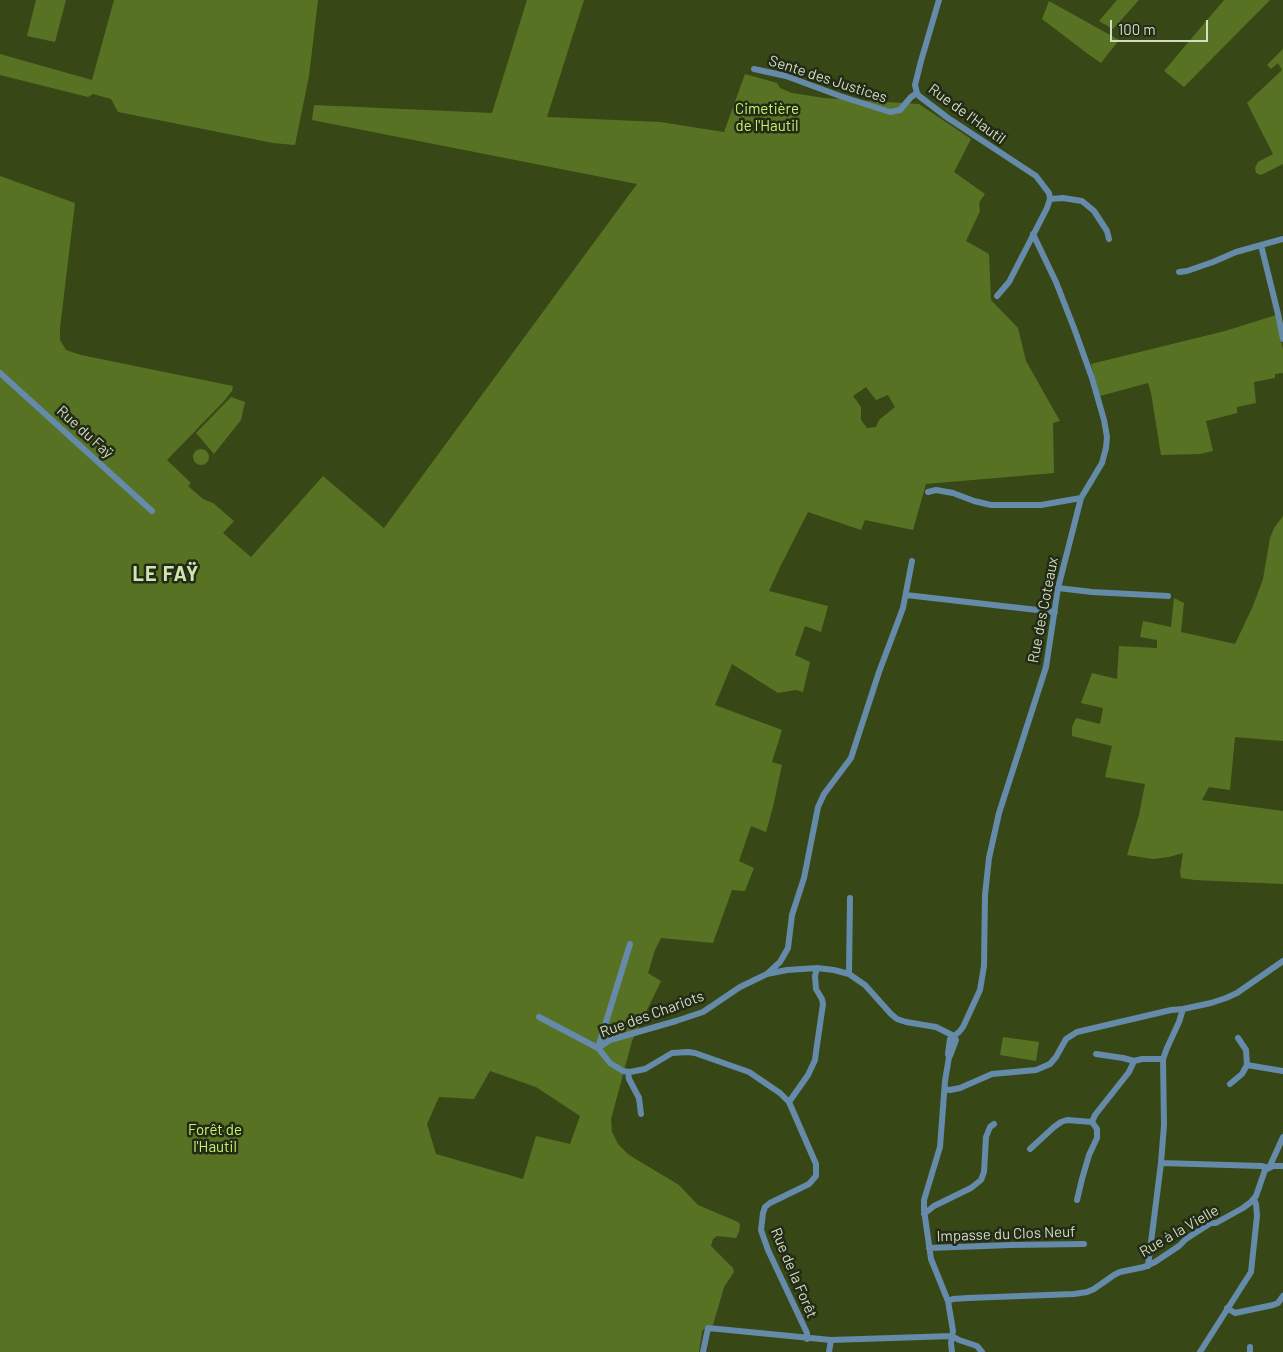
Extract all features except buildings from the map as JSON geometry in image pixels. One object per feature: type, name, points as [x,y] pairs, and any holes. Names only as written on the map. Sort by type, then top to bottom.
[{"type":"street","name":"Rue de l'Hautil","points":[[938,0],[915,85],[919,96],[948,118],[1036,176],[1049,193],[1050,200]]},
{"type":"street","name":"Sente des Justices","points":[[754,69],[786,76],[890,112],[900,110],[917,92]]},
{"type":"street","points":[[997,296],[1009,282],[1050,200],[1063,198],[1082,201],[1094,211],[1107,231],[1109,238]]},
{"type":"street","name":"Rue des Coteaux","points":[[954,1036],[965,1023],[980,990],[984,966],[985,895],[989,858],[999,813],[1046,667],[1058,588],[1081,498],[1102,463],[1106,448],[1107,437],[1104,420],[1092,378],[1056,282],[1033,234]]},
{"type":"street","points":[[1179,272],[1213,262],[1236,252],[1283,239]]},
{"type":"street","points":[[1260,245],[1283,339]]},
{"type":"street","name":"Rue du Faÿ","points":[[0,373],[152,511]]},
{"type":"street","points":[[928,492],[936,490],[991,505],[1041,505],[1081,498]]},
{"type":"street","points":[[767,974],[780,962],[788,948],[792,915],[804,878],[818,807],[824,794],[850,758],[903,608],[912,561]]},
{"type":"street","points":[[1058,588],[1092,592],[1168,596]]},
{"type":"street","points":[[906,595],[1055,612]]},
{"type":"street","points":[[849,974],[850,898]]},
{"type":"street","points":[[598,1048],[630,944]]},
{"type":"street","points":[[945,1088],[950,1090],[960,1088],[992,1074],[1036,1070],[1050,1064],[1066,1039],[1077,1032],[1161,1012],[1211,1003],[1237,993],[1283,961]]},
{"type":"street","points":[[789,1102],[808,1075],[815,1060],[823,1004],[822,998],[816,989],[817,968]]},
{"type":"street","name":"Rue des Chariots","points":[[598,1048],[610,1040],[703,1012],[740,987],[767,974],[787,970],[817,968],[849,974],[865,985],[891,1014],[897,1018],[906,1022],[936,1027],[954,1036]]},
{"type":"street","points":[[1148,1266],[1164,1125],[1163,1059],[1183,1009]]},
{"type":"street","points":[[539,1017],[598,1048],[610,1063],[628,1072],[629,1079],[639,1098],[641,1114]]},
{"type":"street","points":[[952,1352],[953,1331],[948,1302],[935,1270],[929,1248],[924,1200],[940,1147],[948,1054],[950,1039],[954,1036]]},
{"type":"street","points":[[1230,1084],[1242,1074],[1247,1065],[1246,1050],[1238,1038]]},
{"type":"street","name":"Rue de la Forêt","points":[[628,1072],[644,1068],[672,1053],[695,1053],[749,1072],[780,1093],[789,1102],[816,1164],[816,1176],[809,1184],[770,1203],[761,1218],[760,1230],[807,1333],[807,1339]]},
{"type":"street","points":[[1096,1054],[1134,1061],[1163,1059]]},
{"type":"street","points":[[1092,1122],[1095,1115],[1130,1072],[1134,1061]]},
{"type":"street","points":[[1247,1065],[1283,1071]]},
{"type":"street","points":[[1030,1149],[1061,1122],[1067,1120],[1092,1122],[1097,1129],[1097,1138],[1087,1163],[1077,1200]]},
{"type":"street","points":[[924,1214],[934,1206],[971,1188],[981,1180],[984,1172],[986,1137],[990,1127],[994,1124]]},
{"type":"street","points":[[1269,1168],[1283,1137]]},
{"type":"street","points":[[1161,1163],[1261,1166],[1269,1168]]},
{"type":"street","points":[[1200,1352],[1252,1269],[1257,1216],[1254,1199],[1263,1174],[1265,1170],[1273,1166],[1283,1166]]},
{"type":"street","name":"Rue à la Vielle","points":[[948,1302],[953,1300],[1087,1292],[1120,1272],[1148,1266],[1156,1262],[1186,1238],[1240,1210],[1254,1199]]},
{"type":"street","name":"Impasse du Clos Neuf","points":[[929,1248],[1019,1244],[1084,1244]]},
{"type":"street","points":[[1227,1308],[1234,1312],[1273,1305],[1278,1303],[1283,1296]]},
{"type":"street","points":[[703,1352],[708,1328],[831,1340],[952,1336],[977,1346],[982,1352]]},
{"type":"street","points":[[829,1352],[831,1340]]},
{"type":"green space","points":[[36,0],[66,0],[55,42],[27,36]]},
{"type":"green space","points":[[114,0],[318,0],[309,76],[295,145],[273,143],[118,112],[111,99],[93,94],[88,97],[0,75],[0,54],[92,80]]},
{"type":"green space","name":"Forêt de l'Hautil","points":[[527,0],[584,0],[547,117],[660,122],[724,132],[745,74],[777,83],[780,88],[792,93],[824,98],[919,104],[971,139],[954,172],[985,194],[980,201],[980,211],[966,241],[989,254],[991,300],[1018,328],[1026,361],[1060,421],[1053,423],[1054,473],[926,484],[913,530],[865,520],[861,530],[808,512],[769,591],[828,606],[821,632],[805,626],[795,655],[810,662],[803,692],[796,690],[778,693],[732,664],[715,705],[782,730],[772,762],[782,765],[773,807],[766,832],[751,826],[739,861],[754,868],[745,891],[732,890],[713,943],[661,938],[648,973],[661,981],[632,1041],[611,1119],[612,1132],[618,1144],[629,1155],[679,1185],[698,1205],[740,1224],[736,1238],[717,1236],[713,1239],[711,1246],[733,1268],[734,1272],[724,1287],[713,1325],[702,1332],[699,1352],[0,1352],[0,176],[75,203],[60,328],[60,340],[66,350],[81,355],[233,386],[232,391],[224,401],[167,460],[191,483],[188,486],[203,499],[213,503],[234,521],[223,533],[251,557],[323,476],[384,528],[637,184],[312,120],[314,105],[492,113]],"holes":[[[866,387],[876,400],[888,395],[895,407],[879,420],[876,427],[867,428],[861,420],[861,407],[853,396]],[[490,1071],[536,1087],[580,1116],[570,1144],[536,1136],[523,1179],[436,1154],[427,1124],[439,1097],[474,1099]]]},
{"type":"green space","points":[[1117,0],[1139,0],[1113,29],[1099,21]]},
{"type":"green space","points":[[1224,0],[1270,0],[1184,87],[1164,71]]},
{"type":"green space","points":[[1049,1],[1119,40],[1101,63],[1042,19]]},
{"type":"green space","points":[[1283,49],[1283,164],[1261,175],[1256,173],[1255,168],[1258,162],[1273,154],[1247,103],[1282,70],[1278,63],[1271,69],[1267,65]]},
{"type":"green space","points":[[1276,315],[1283,350],[1283,373],[1275,374],[1275,378],[1254,382],[1256,403],[1237,407],[1237,413],[1206,421],[1213,451],[1200,454],[1161,455],[1148,383],[1100,396],[1091,364],[1225,331]]},
{"type":"green space","points":[[231,397],[245,402],[241,420],[214,454],[196,433]]},
{"type":"green space","points":[[198,449],[204,449],[209,454],[207,463],[198,465],[193,460],[193,454]]},
{"type":"green space","points":[[1283,516],[1283,741],[1235,737],[1230,790],[1209,787],[1202,800],[1283,811],[1283,884],[1181,878],[1183,853],[1153,859],[1127,855],[1139,815],[1145,784],[1105,777],[1112,746],[1072,736],[1072,727],[1076,718],[1100,724],[1103,708],[1081,703],[1092,673],[1117,679],[1119,646],[1157,648],[1157,640],[1140,637],[1143,621],[1171,627],[1174,598],[1184,603],[1181,632],[1235,644],[1263,579],[1270,538],[1274,528]]},
{"type":"green space","points":[[1003,1037],[1039,1042],[1036,1061],[1000,1055]]},
{"type":"district","name":"LE FAŸ","points":[[166,574]]},
{"type":"park label","name":"Cimetière de l'Hautil","points":[[767,118]]}]
